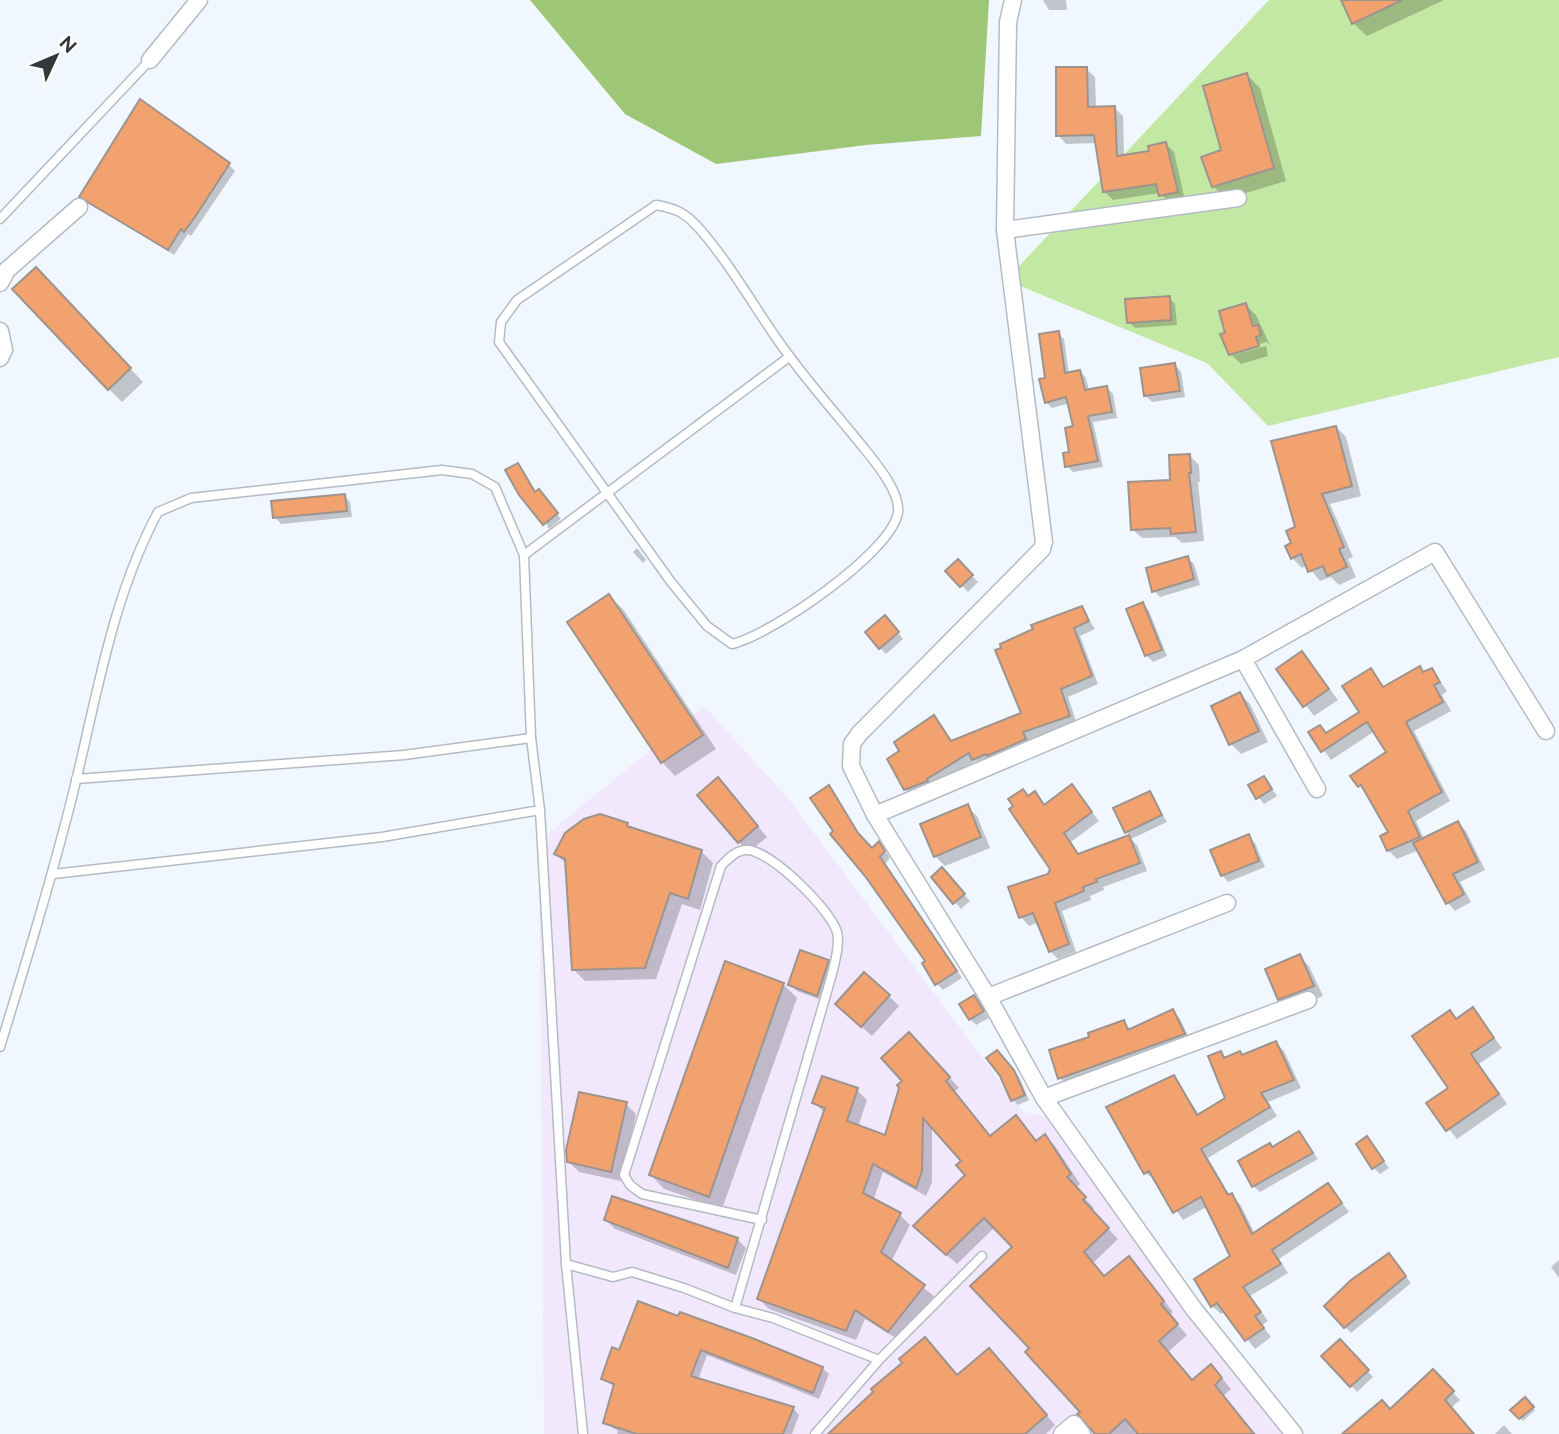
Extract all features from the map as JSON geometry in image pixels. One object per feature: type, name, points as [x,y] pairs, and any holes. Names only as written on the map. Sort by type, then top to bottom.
[{"type":"street","points":[[150,60],[199,0]]},
{"type":"street","points":[[1013,0],[1008,23],[1005,230],[1044,542],[1042,549],[852,744],[851,766],[876,815],[988,997],[1044,1097],[1193,1308],[1294,1434]]},
{"type":"street","points":[[1005,230],[1238,198]]},
{"type":"street","points":[[0,283],[7,270],[79,207]]},
{"type":"street","points":[[0,331],[4,350],[0,358]]},
{"type":"street","points":[[876,815],[1243,659],[1435,552],[1546,731]]},
{"type":"street","points":[[1243,659],[1317,789]]},
{"type":"street","points":[[988,997],[1227,904]]},
{"type":"street","points":[[1044,1097],[1308,1000]]},
{"type":"street","points":[[1062,1434],[1074,1424],[1082,1434]]},
{"type":"lane","points":[[0,219],[150,60]]},
{"type":"lane","points":[[656,205],[678,209],[698,226],[789,357],[873,458],[895,495],[898,511],[890,532],[869,558],[777,624],[751,640],[732,644],[706,626],[609,494],[559,430],[499,342],[501,322],[517,300],[639,214],[656,205]]},
{"type":"lane","points":[[524,555],[789,357]]},
{"type":"lane","points":[[0,1047],[53,874],[104,658],[132,564],[158,512],[191,498],[442,470],[472,474],[495,487],[524,555],[531,738],[540,810],[566,1264],[583,1434]]},
{"type":"lane","points":[[76,779],[404,755],[531,738]]},
{"type":"lane","points":[[53,874],[382,837],[540,810]]},
{"type":"lane","points":[[735,1308],[762,1220],[838,951],[837,933],[824,908],[764,855],[746,850],[732,855],[721,866],[624,1175],[630,1185],[642,1194],[762,1220]]},
{"type":"lane","points":[[815,1434],[879,1360],[982,1256]]},
{"type":"lane","points":[[566,1264],[613,1277],[632,1272],[735,1308],[773,1318],[879,1360]]},
{"type":"shaded area","points":[[704,706],[787,797],[1023,1112],[1049,1116],[1299,1434],[544,1434],[539,841]]},
{"type":"green space","points":[[530,0],[989,0],[981,136],[866,145],[716,164],[625,114]]},
{"type":"green space","points":[[1269,0],[1559,0],[1559,357],[1268,426],[1207,363],[1006,280]]},
{"type":"building","points":[[1341,0],[1402,0],[1352,24]]},
{"type":"building","points":[[1056,67],[1087,67],[1088,107],[1115,106],[1117,156],[1149,151],[1148,146],[1166,142],[1178,192],[1159,196],[1156,184],[1103,192],[1094,135],[1056,136]]},
{"type":"building","points":[[1247,73],[1274,168],[1212,187],[1201,157],[1221,150],[1203,86]]},
{"type":"building","points":[[140,99],[230,163],[195,217],[184,232],[181,229],[168,250],[79,197]]},
{"type":"building","points":[[36,267],[131,368],[108,390],[12,289]]},
{"type":"building","points":[[1170,296],[1171,320],[1127,323],[1125,299]]},
{"type":"building","points":[[1246,303],[1253,326],[1258,325],[1261,335],[1256,337],[1259,346],[1229,355],[1220,334],[1225,333],[1219,311]]},
{"type":"building","points":[[1059,331],[1065,373],[1080,370],[1085,390],[1107,386],[1112,412],[1088,416],[1098,461],[1065,467],[1063,453],[1069,452],[1065,428],[1073,426],[1066,397],[1045,403],[1039,379],[1045,378],[1039,334]]},
{"type":"building","points":[[1175,363],[1180,391],[1144,396],[1140,368]]},
{"type":"building","points":[[1336,426],[1352,486],[1322,494],[1344,547],[1339,549],[1347,567],[1327,576],[1323,566],[1308,572],[1301,554],[1291,559],[1285,546],[1291,543],[1286,531],[1295,527],[1271,441]]},
{"type":"building","points":[[1190,454],[1189,473],[1196,532],[1171,534],[1170,528],[1131,530],[1128,482],[1170,480],[1169,455]]},
{"type":"building","points":[[518,463],[535,492],[539,489],[558,513],[543,525],[519,495],[505,470]]},
{"type":"building","points":[[345,494],[347,511],[273,518],[271,501]]},
{"type":"building","points":[[1188,556],[1194,579],[1152,592],[1146,568]]},
{"type":"building","points":[[958,559],[973,575],[960,587],[945,571]]},
{"type":"building","points":[[609,594],[703,735],[661,763],[567,622]]},
{"type":"building","points":[[1143,602],[1162,650],[1145,656],[1126,609]]},
{"type":"building","points":[[1082,606],[1089,621],[1074,628],[1092,676],[1061,689],[1070,716],[1023,732],[1026,739],[987,756],[986,754],[972,760],[969,753],[927,779],[928,781],[904,790],[887,759],[899,751],[894,742],[934,715],[951,741],[1021,713],[995,650],[1001,648],[1000,644],[1033,629],[1031,625]]},
{"type":"building","points":[[885,615],[899,632],[879,649],[865,632]]},
{"type":"building","points":[[1302,651],[1329,689],[1303,707],[1276,669]]},
{"type":"building","points":[[1420,666],[1423,672],[1432,668],[1440,682],[1434,685],[1443,702],[1406,722],[1442,792],[1408,811],[1420,837],[1387,851],[1380,836],[1388,832],[1361,785],[1358,787],[1350,776],[1386,752],[1367,722],[1321,752],[1308,732],[1320,725],[1326,733],[1359,712],[1342,686],[1371,668],[1383,687]]},
{"type":"building","points":[[1240,692],[1259,731],[1229,745],[1211,706]]},
{"type":"building","points":[[1264,776],[1272,789],[1256,799],[1248,785]]},
{"type":"building","points":[[718,777],[758,826],[738,843],[697,795]]},
{"type":"building","points":[[1072,784],[1092,812],[1064,833],[1078,854],[1129,835],[1140,863],[1096,879],[1097,882],[1083,887],[1084,891],[1055,903],[1069,944],[1049,952],[1033,913],[1019,918],[1008,887],[1048,874],[1050,869],[1009,809],[1013,806],[1008,799],[1023,789],[1028,796],[1035,791],[1044,805]]},
{"type":"building","points":[[829,785],[858,833],[872,848],[879,841],[885,851],[880,857],[957,971],[935,985],[922,963],[925,961],[865,876],[830,834],[833,831],[810,798]]},
{"type":"building","points":[[1150,791],[1162,815],[1125,833],[1113,808]]},
{"type":"building","points":[[968,804],[981,837],[934,857],[920,824]]},
{"type":"building","points":[[600,814],[628,823],[627,826],[702,850],[688,899],[670,893],[645,968],[572,970],[565,859],[554,854],[565,833],[584,819]]},
{"type":"building","points":[[1458,821],[1478,862],[1453,874],[1464,894],[1446,904],[1413,843]]},
{"type":"building","points":[[1249,834],[1259,861],[1221,876],[1210,850]]},
{"type":"building","points":[[942,867],[965,894],[953,904],[931,877]]},
{"type":"building","points":[[800,950],[829,960],[817,996],[788,985]]},
{"type":"building","points":[[1300,954],[1314,986],[1278,1000],[1265,969]]},
{"type":"building","points":[[725,961],[784,983],[709,1197],[649,1175]]},
{"type":"building","points":[[864,972],[890,995],[861,1027],[835,1004]]},
{"type":"building","points":[[974,995],[984,1011],[969,1020],[959,1004]]},
{"type":"building","points":[[1473,1007],[1494,1038],[1471,1054],[1499,1094],[1446,1131],[1426,1103],[1448,1088],[1412,1036],[1450,1010],[1456,1019]]},
{"type":"building","points":[[1173,1009],[1185,1034],[1058,1079],[1049,1050],[1089,1037],[1088,1033],[1124,1020],[1128,1030]]},
{"type":"building","points":[[909,1032],[950,1077],[946,1081],[990,1136],[1016,1115],[1036,1141],[1045,1134],[1071,1174],[1067,1177],[1086,1197],[1083,1200],[1109,1228],[1084,1252],[1104,1276],[1129,1256],[1178,1324],[1159,1341],[1192,1380],[1211,1364],[1222,1378],[1215,1385],[1254,1434],[1138,1434],[1125,1419],[1109,1434],[1095,1434],[1077,1414],[1080,1412],[1025,1352],[1029,1348],[970,1286],[1012,1247],[984,1218],[946,1255],[913,1226],[965,1175],[956,1165],[961,1161],[923,1118],[922,1171],[916,1188],[873,1164],[863,1193],[901,1213],[881,1252],[925,1285],[888,1332],[855,1310],[846,1331],[757,1299],[825,1108],[812,1103],[822,1076],[858,1088],[847,1121],[885,1135],[899,1088],[897,1085],[902,1081],[881,1058]]},
{"type":"building","points":[[1276,1041],[1294,1080],[1261,1093],[1270,1107],[1201,1149],[1228,1195],[1232,1193],[1252,1234],[1328,1183],[1342,1203],[1272,1250],[1281,1264],[1243,1287],[1261,1312],[1255,1316],[1264,1328],[1245,1341],[1217,1303],[1211,1307],[1194,1279],[1230,1256],[1201,1197],[1173,1213],[1149,1171],[1144,1174],[1106,1107],[1174,1075],[1197,1115],[1225,1098],[1208,1056],[1221,1051],[1224,1058],[1240,1051],[1242,1055]]},
{"type":"building","points":[[997,1050],[1014,1070],[1025,1095],[1011,1101],[1000,1076],[986,1058]]},
{"type":"building","points":[[579,1092],[627,1102],[611,1172],[567,1162],[566,1150]]},
{"type":"building","points":[[1299,1131],[1313,1153],[1252,1187],[1238,1161],[1270,1143],[1272,1147]]},
{"type":"building","points":[[1367,1136],[1384,1161],[1372,1169],[1356,1144]]},
{"type":"building","points":[[612,1196],[738,1238],[728,1268],[604,1220]]},
{"type":"building","points":[[1389,1253],[1406,1276],[1344,1328],[1324,1306],[1351,1280]]},
{"type":"building","points":[[638,1301],[678,1316],[680,1312],[823,1367],[813,1393],[701,1350],[691,1376],[794,1407],[783,1434],[637,1434],[603,1423],[614,1384],[601,1379],[612,1347],[619,1350]]},
{"type":"building","points":[[925,1337],[957,1375],[989,1348],[1047,1415],[1025,1434],[828,1434],[873,1392],[871,1389],[902,1363],[899,1359]]},
{"type":"building","points":[[1340,1339],[1369,1370],[1350,1387],[1321,1356]]},
{"type":"building","points":[[1433,1369],[1454,1391],[1445,1400],[1474,1434],[1342,1434],[1382,1400],[1390,1409]]},
{"type":"building","points":[[1525,1397],[1534,1407],[1519,1419],[1510,1410]]}]
